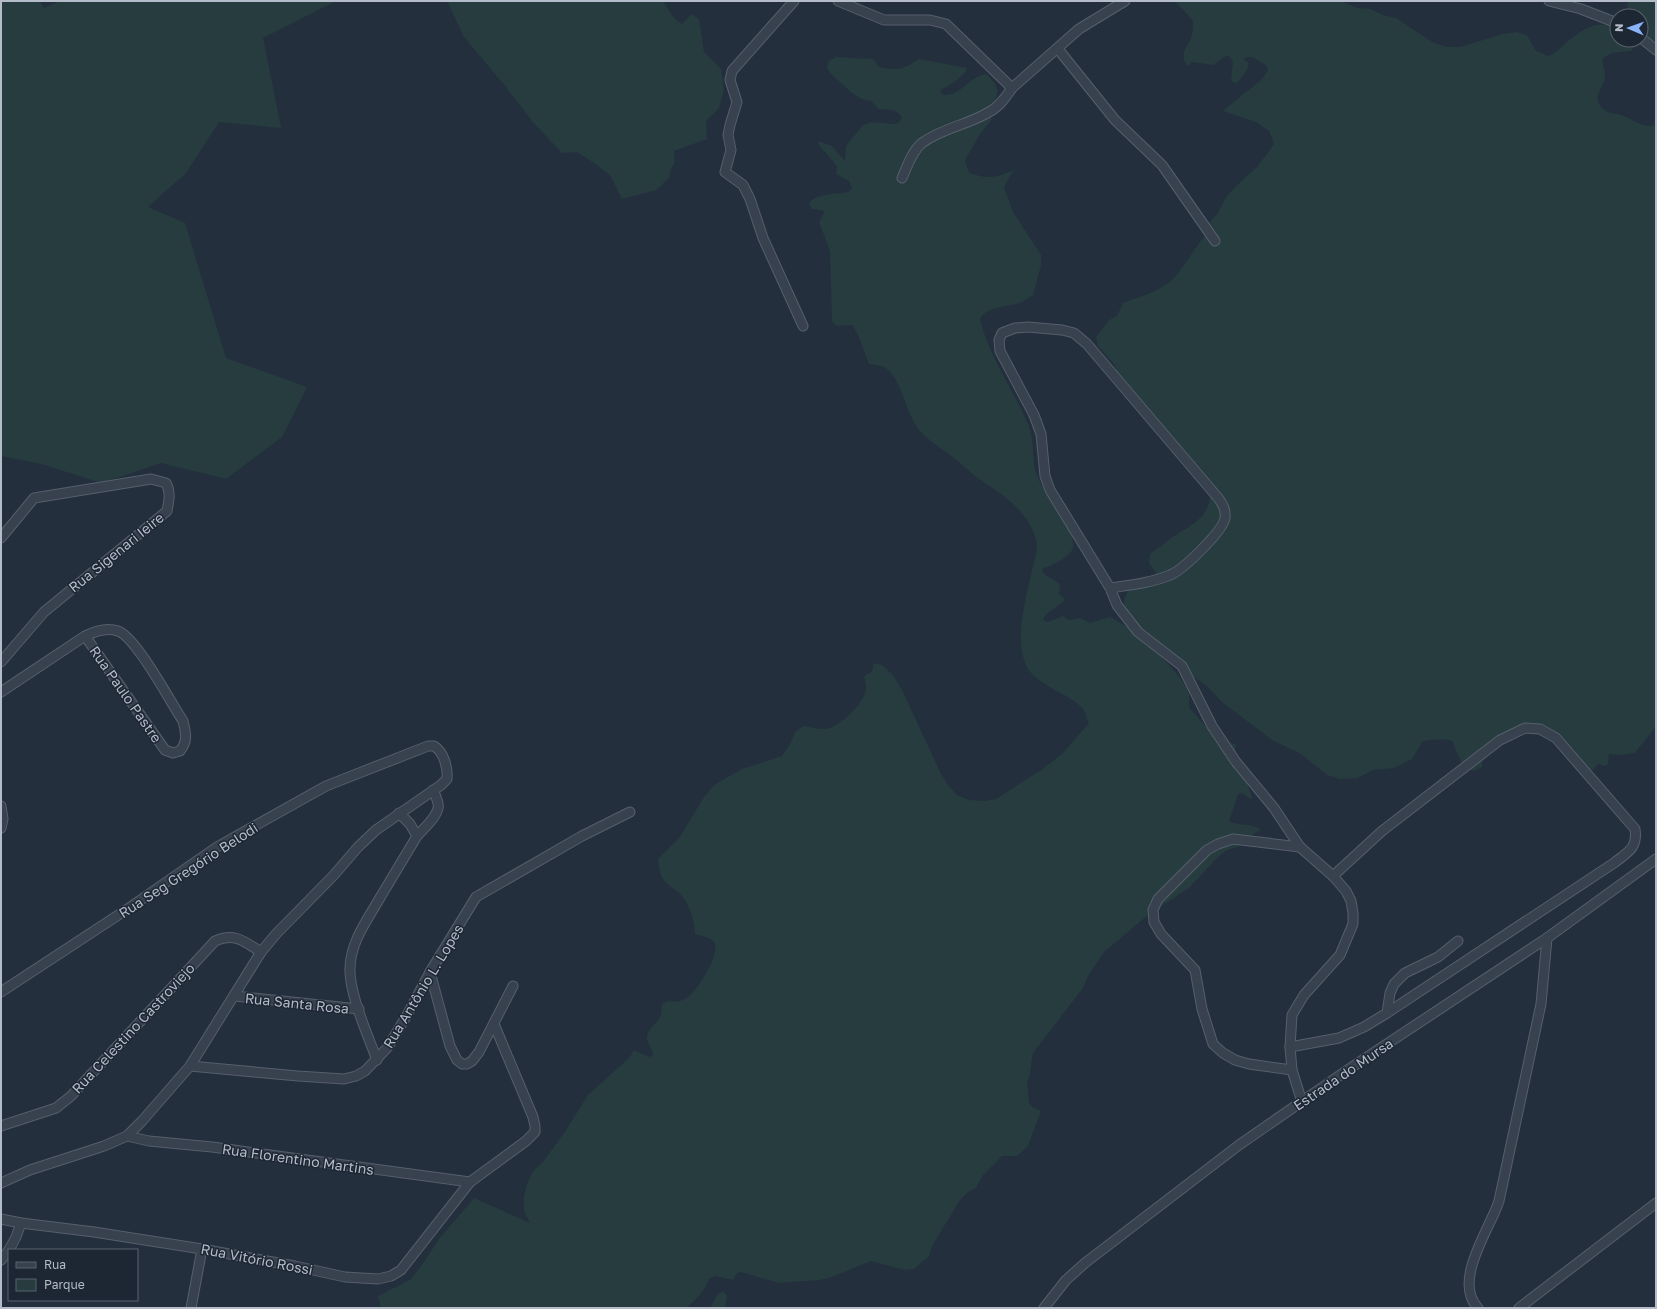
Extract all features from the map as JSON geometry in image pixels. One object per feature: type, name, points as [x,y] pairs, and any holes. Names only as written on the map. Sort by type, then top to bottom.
[{"type":"street","points":[[794,1],[732,71],[730,80],[737,102],[728,135],[731,150],[725,172],[743,185],[750,199],[763,238],[803,326]]},
{"type":"street","points":[[838,1],[884,20],[930,20],[946,24],[1012,88]]},
{"type":"street","points":[[902,178],[913,155],[921,144],[938,133],[990,112],[1005,99],[1012,88],[1079,29],[1125,1]]},
{"type":"street","points":[[1549,1],[1581,9],[1609,20]]},
{"type":"street","points":[[1058,49],[1116,120],[1162,164],[1215,241]]},
{"type":"street","points":[[1110,588],[1152,581],[1172,574],[1193,559],[1219,532],[1225,520],[1225,508],[1219,499],[1087,344],[1074,334],[1062,330],[1028,327],[1015,328],[1002,333],[1000,340],[1000,351],[1034,415],[1041,434],[1045,476],[1050,490],[1110,588],[1117,605],[1134,627],[1182,666],[1212,726],[1236,762],[1274,808],[1300,847],[1333,876],[1346,891],[1351,901],[1353,924],[1340,955],[1299,1002],[1292,1015],[1290,1047],[1292,1070],[1302,1102]]},
{"type":"street","name":"Rua Sigenari Ieire","points":[[1,538],[34,498],[151,479],[166,484],[169,488],[170,500],[167,511],[44,612],[1,662]]},
{"type":"street","name":"Rua Paulo Pastre","points":[[1,692],[85,636],[97,630],[118,631],[125,635],[139,652],[183,722],[186,734],[185,745],[180,751],[173,753],[165,750],[85,636]]},
{"type":"street","points":[[1290,1047],[1340,1038],[1364,1028],[1614,863],[1632,848],[1636,838],[1635,829],[1556,738],[1540,729],[1525,728],[1500,740],[1382,832],[1333,876]]},
{"type":"street","name":"Rua Seg Gregório Belodi","points":[[1,992],[217,847],[326,786],[428,746],[434,746],[442,753],[448,773],[448,779],[433,790]]},
{"type":"street","points":[[1,1183],[30,1170],[104,1146],[127,1136],[142,1122],[190,1066],[261,952],[276,934],[376,830],[398,813],[433,790],[438,804],[436,813],[417,836],[355,942],[350,969],[352,983],[376,1060]]},
{"type":"street","points":[[1,828],[3,819],[2,807]]},
{"type":"street","name":"Rua Antônio L. Lopes","points":[[190,1066],[344,1079],[356,1076],[365,1071],[388,1047],[408,1015],[430,972],[476,897],[582,836],[630,812]]},
{"type":"street","points":[[398,813],[410,824],[417,836]]},
{"type":"street","points":[[1292,1070],[1249,1064],[1235,1060],[1223,1053],[1213,1044],[1202,1009],[1195,970],[1161,934],[1154,922],[1153,910],[1158,899],[1207,850],[1218,844],[1233,839],[1300,847]]},
{"type":"street","name":"Estrada do Mursa","points":[[1044,1308],[1066,1280],[1085,1263],[1239,1145],[1547,938],[1656,859]]},
{"type":"street","name":"Rua Celestino Castroviejo","points":[[1,1126],[56,1108],[71,1096],[203,952],[215,941],[225,936],[234,937],[243,940],[261,952]]},
{"type":"street","points":[[1478,1308],[1475,1304],[1469,1286],[1472,1262],[1495,1215],[1500,1201],[1540,1011],[1547,938]]},
{"type":"street","points":[[1387,1013],[1390,993],[1394,984],[1405,973],[1438,957],[1458,941]]},
{"type":"street","points":[[430,972],[450,1046],[457,1060],[462,1064],[467,1064],[472,1061],[479,1052],[513,986]]},
{"type":"street","name":"Rua Santa Rosa","points":[[235,996],[359,1009]]},
{"type":"street","name":"Rua Vitório Rossi","points":[[1,1219],[202,1249],[345,1277],[378,1279],[391,1276],[402,1270],[470,1182],[526,1141],[535,1132],[533,1117],[494,1024]]},
{"type":"street","name":"Rua Florentino Martins","points":[[127,1136],[149,1142],[220,1148],[470,1182]]},
{"type":"street","points":[[1519,1308],[1656,1204]]},
{"type":"street","points":[[10,1249],[21,1223]]},
{"type":"street","points":[[191,1308],[202,1249]]},
{"type":"street","points":[[1,1260],[8,1251]]},
{"type":"green space","points":[[1,1],[40,1],[44,8],[60,1],[336,1],[263,38],[281,128],[219,122],[186,173],[148,207],[185,223],[226,358],[307,387],[282,437],[226,479],[161,463],[102,483],[41,464],[1,456]]},
{"type":"green space","points":[[447,1],[663,1],[675,19],[682,24],[691,14],[699,19],[704,52],[721,69],[724,90],[719,108],[706,121],[707,139],[674,151],[675,162],[671,169],[669,178],[656,190],[622,199],[610,175],[577,152],[562,153],[533,122],[464,37]]},
{"type":"green space","points":[[1175,1],[1341,1],[1357,8],[1370,9],[1383,15],[1396,18],[1434,43],[1447,47],[1460,47],[1503,34],[1516,32],[1527,35],[1535,50],[1548,56],[1556,52],[1580,32],[1591,26],[1609,25],[1609,48],[1633,48],[1631,51],[1612,53],[1603,58],[1605,76],[1598,102],[1607,112],[1621,115],[1642,125],[1656,125],[1656,726],[1635,753],[1621,755],[1609,754],[1608,764],[1605,766],[1598,764],[1593,770],[1584,768],[1575,763],[1541,731],[1525,727],[1484,756],[1482,760],[1482,767],[1476,770],[1470,770],[1462,764],[1452,741],[1438,740],[1423,741],[1412,759],[1394,768],[1373,770],[1357,778],[1340,779],[1327,775],[1301,754],[1272,740],[1222,702],[1207,686],[1153,649],[1173,670],[1187,688],[1189,693],[1190,709],[1215,736],[1223,741],[1236,745],[1236,760],[1252,797],[1251,799],[1242,793],[1238,794],[1229,821],[1237,824],[1254,826],[1261,830],[1253,834],[1247,844],[1227,850],[1220,855],[1189,888],[1148,915],[1104,952],[1088,976],[1083,988],[1033,1053],[1027,1082],[1029,1103],[1032,1107],[1041,1111],[1028,1146],[1017,1156],[1002,1156],[983,1175],[976,1188],[968,1192],[960,1200],[932,1246],[929,1256],[914,1269],[905,1270],[871,1261],[829,1278],[819,1280],[779,1283],[741,1272],[737,1273],[733,1280],[716,1276],[709,1279],[700,1295],[686,1308],[381,1308],[378,1296],[410,1280],[439,1239],[474,1198],[530,1223],[524,1211],[524,1196],[527,1184],[533,1171],[543,1162],[564,1133],[588,1095],[630,1057],[634,1050],[649,1057],[653,1055],[647,1040],[647,1035],[660,1017],[662,1004],[666,1002],[680,1001],[689,996],[699,985],[712,962],[715,947],[714,942],[713,940],[695,934],[693,918],[689,907],[680,894],[667,883],[661,875],[658,859],[679,838],[704,797],[714,785],[742,769],[782,756],[790,744],[795,732],[803,726],[825,729],[831,728],[844,720],[856,708],[865,695],[866,689],[864,676],[872,671],[873,663],[882,665],[893,675],[902,690],[941,774],[957,795],[969,800],[984,801],[996,799],[1041,770],[1062,754],[1089,723],[1085,712],[1080,706],[1073,700],[1038,679],[1031,673],[1026,665],[1021,643],[1022,618],[1036,555],[1037,544],[1032,529],[1026,519],[1012,503],[975,476],[923,434],[912,418],[896,380],[891,373],[882,366],[869,364],[860,339],[852,325],[837,326],[832,321],[830,251],[819,222],[825,211],[812,209],[809,204],[812,200],[821,196],[849,192],[852,188],[849,181],[836,174],[837,166],[819,145],[818,141],[832,146],[845,161],[846,146],[862,126],[871,122],[895,124],[902,118],[895,111],[879,109],[871,101],[862,99],[852,93],[829,72],[827,67],[829,61],[836,57],[873,59],[879,67],[891,69],[900,69],[919,59],[967,68],[960,78],[941,90],[941,94],[947,95],[953,93],[974,79],[986,74],[995,85],[997,89],[996,98],[987,114],[992,119],[980,134],[965,160],[969,173],[976,175],[991,177],[1013,171],[1004,187],[1013,212],[1041,255],[1041,265],[1033,295],[1014,305],[997,308],[987,312],[980,319],[989,347],[1028,424],[1032,438],[1036,473],[1070,531],[1072,539],[1072,551],[1065,558],[1042,569],[1044,574],[1060,584],[1059,594],[1065,599],[1060,605],[1047,614],[1043,620],[1048,622],[1063,616],[1068,620],[1080,618],[1090,623],[1110,617],[1136,632],[1125,609],[1124,600],[1129,588],[1156,576],[1156,573],[1149,563],[1150,554],[1196,522],[1206,511],[1209,504],[1210,495],[1122,383],[1114,364],[1098,346],[1096,337],[1109,320],[1117,316],[1123,303],[1158,290],[1174,278],[1206,235],[1206,226],[1218,213],[1226,197],[1257,167],[1274,144],[1269,131],[1256,122],[1223,111],[1262,79],[1268,70],[1266,65],[1252,57],[1244,58],[1244,60],[1249,63],[1244,74],[1236,83],[1231,81],[1233,62],[1229,56],[1226,56],[1213,65],[1192,62],[1187,66],[1184,53],[1191,39],[1193,21]]},
{"type":"green space","points":[[1627,1],[1656,1],[1656,41],[1649,40],[1649,8],[1627,8]]},
{"type":"green space","points":[[723,1291],[727,1296],[725,1308],[710,1308],[717,1295]]}]
